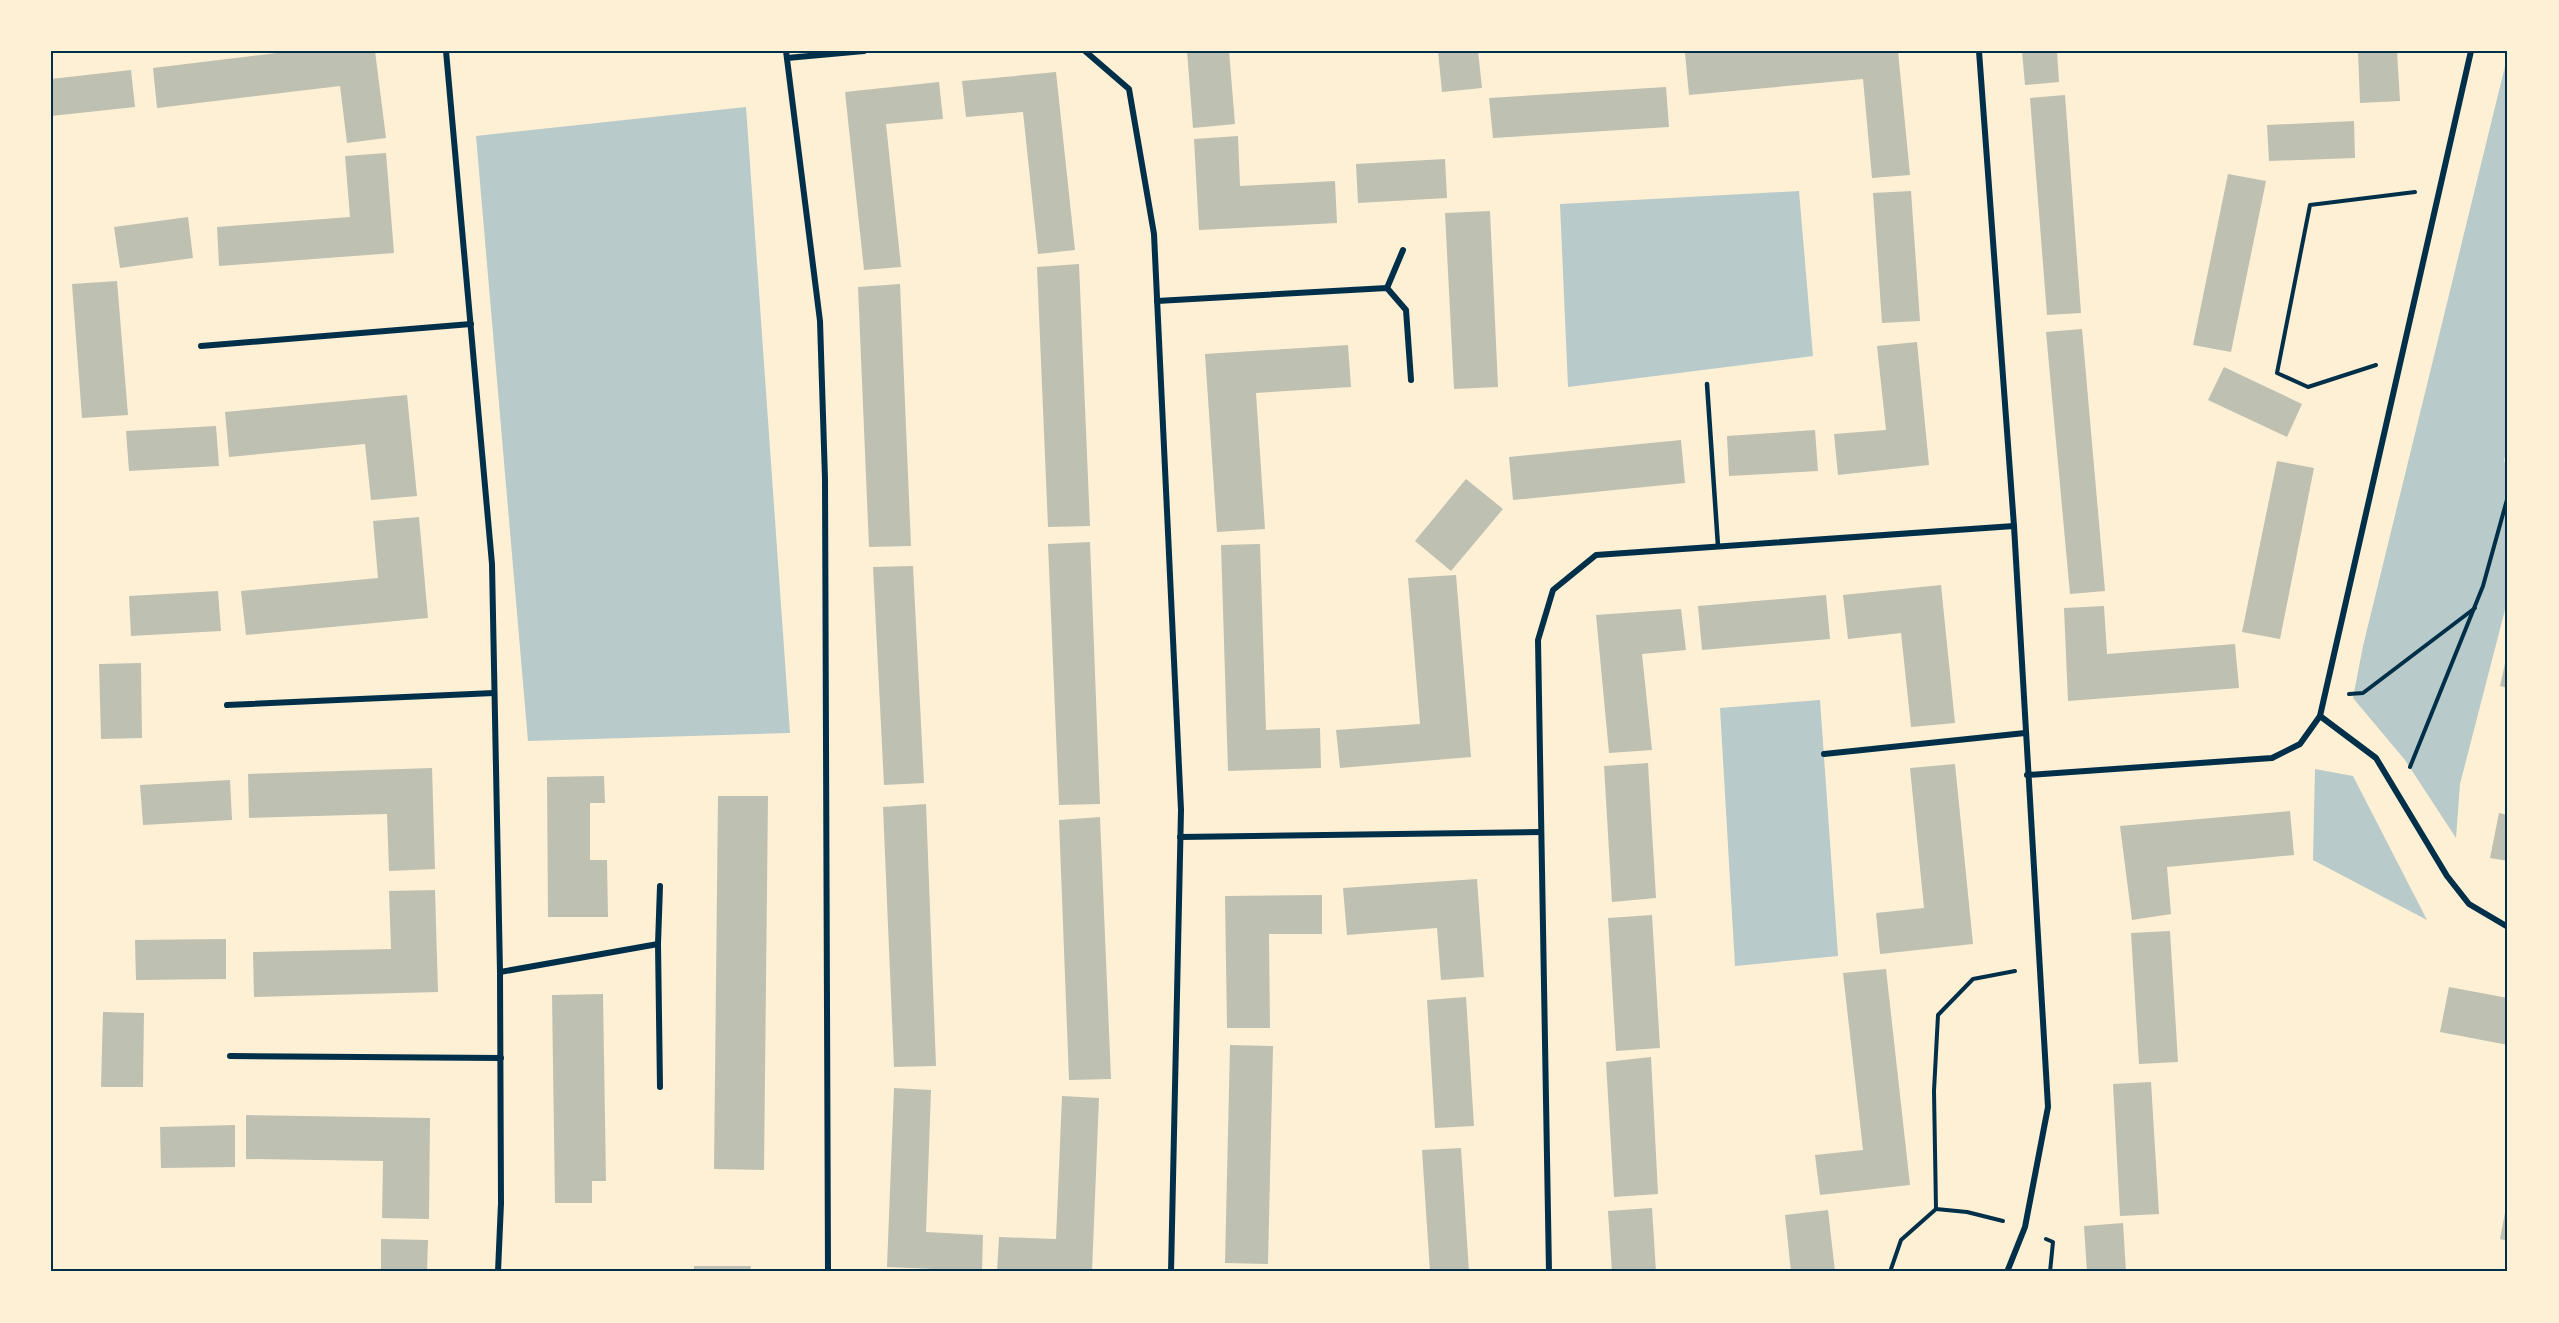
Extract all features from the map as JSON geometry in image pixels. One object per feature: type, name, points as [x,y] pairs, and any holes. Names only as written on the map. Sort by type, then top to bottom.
[{"type":"street","points":[[446,51],[492,564],[501,1058],[501,1203],[498,1272]]},
{"type":"street","points":[[828,1272],[825,479],[820,321],[787,54],[864,51]]},
{"type":"street","points":[[1085,51],[1129,88],[1154,234],[1180,837],[1172,1272]]},
{"type":"street","points":[[1979,51],[2014,526],[2048,1107],[2025,1227],[2007,1272]]},
{"type":"street","points":[[2027,775],[2272,758],[2300,744],[2320,716],[2471,51]]},
{"type":"street","points":[[1387,288],[1403,250]]},
{"type":"street","points":[[1157,301],[1387,288]]},
{"type":"street","points":[[1387,288],[1406,310],[1411,380]]},
{"type":"street","points":[[201,346],[471,324]]},
{"type":"street","points":[[1549,1272],[1538,640],[1553,590],[1596,555],[2014,526]]},
{"type":"street","points":[[228,705],[494,693]]},
{"type":"street","points":[[2320,716],[2376,758],[2447,876],[2469,904],[2508,927]]},
{"type":"street","points":[[1824,754],[2025,733]]},
{"type":"street","points":[[1180,837],[1541,832]]},
{"type":"street","points":[[660,885],[658,944],[660,1086]]},
{"type":"street","points":[[500,972],[658,944]]},
{"type":"street","points":[[230,1056],[501,1058]]},
{"type":"lane","points":[[1707,384],[1718,546]]},
{"type":"path","points":[[2402,356],[2308,387],[2277,373],[2310,205],[2440,189]]},
{"type":"path","points":[[2398,796],[2475,608],[2508,496]]},
{"type":"path","points":[[2324,698],[2363,693],[2475,608]]},
{"type":"path","points":[[1936,1209],[1934,1090],[1938,1016],[1973,979],[2039,967]]},
{"type":"path","points":[[1890,1272],[1901,1240],[1936,1209],[1967,1212],[2025,1227]]},
{"type":"shaded area","points":[[2508,54],[2508,442],[2504,461],[2508,465],[2508,598],[2460,784],[2456,838],[2405,760],[2353,698],[2363,646]]},
{"type":"shaded area","points":[[746,107],[790,733],[528,741],[476,136]]},
{"type":"shaded area","points":[[1799,191],[1813,356],[1568,387],[1560,204]]},
{"type":"shaded area","points":[[1820,700],[1838,956],[1735,966],[1720,708]]},
{"type":"shaded area","points":[[2315,769],[2353,776],[2427,920],[2313,860]]},
{"type":"building","points":[[294,51],[375,51],[386,138],[347,143],[340,86],[157,108],[153,68]]},
{"type":"building","points":[[1187,51],[1229,51],[1235,124],[1193,128]]},
{"type":"building","points":[[1438,51],[1478,51],[1482,88],[1442,92]]},
{"type":"building","points":[[1700,51],[1898,51],[1910,175],[1872,178],[1863,79],[1689,95],[1685,53]]},
{"type":"building","points":[[2022,51],[2057,51],[2059,82],[2025,85]]},
{"type":"building","points":[[2358,51],[2397,51],[2400,101],[2360,103]]},
{"type":"building","points":[[131,70],[135,107],[51,116],[51,79]]},
{"type":"building","points":[[1056,72],[1075,250],[1038,254],[1023,112],[966,117],[962,81]]},
{"type":"building","points":[[939,82],[943,119],[886,124],[901,267],[864,270],[845,92]]},
{"type":"building","points":[[1666,87],[1669,127],[1493,138],[1489,98]]},
{"type":"building","points":[[2065,95],[2081,313],[2047,315],[2030,98]]},
{"type":"building","points":[[2354,121],[2355,158],[2269,161],[2267,125]]},
{"type":"building","points":[[1238,136],[1240,186],[1335,181],[1337,223],[1199,230],[1194,139]]},
{"type":"building","points":[[386,153],[394,253],[219,266],[217,227],[350,217],[345,156]]},
{"type":"building","points":[[1445,159],[1447,198],[1358,203],[1356,164]]},
{"type":"building","points":[[2228,174],[2266,181],[2231,352],[2193,345]]},
{"type":"building","points":[[1911,191],[1920,321],[1882,323],[1873,193]]},
{"type":"building","points":[[1490,211],[1498,387],[1454,389],[1445,213]]},
{"type":"building","points":[[188,217],[193,258],[120,268],[114,227]]},
{"type":"building","points":[[1079,264],[1090,526],[1048,527],[1037,267]]},
{"type":"building","points":[[117,281],[128,415],[82,418],[72,284]]},
{"type":"building","points":[[900,284],[911,546],[869,547],[858,287]]},
{"type":"building","points":[[2082,329],[2105,591],[2070,594],[2046,332]]},
{"type":"building","points":[[1917,342],[1929,465],[1838,475],[1834,434],[1886,430],[1877,346]]},
{"type":"building","points":[[1348,345],[1351,387],[1256,393],[1265,529],[1217,532],[1205,354]]},
{"type":"building","points":[[2224,367],[2302,404],[2287,437],[2208,400]]},
{"type":"building","points":[[407,395],[417,496],[371,500],[365,444],[229,457],[225,412]]},
{"type":"building","points":[[216,426],[219,466],[129,471],[126,431]]},
{"type":"building","points":[[1815,430],[1818,471],[1729,476],[1727,436]]},
{"type":"building","points":[[1681,440],[1685,483],[1513,500],[1509,457]]},
{"type":"building","points":[[2277,461],[2314,468],[2280,639],[2242,632]]},
{"type":"building","points":[[1466,479],[1503,509],[1451,571],[1415,541]]},
{"type":"building","points":[[419,517],[428,618],[246,635],[241,591],[378,578],[373,521]]},
{"type":"building","points":[[1090,542],[1100,804],[1059,805],[1048,544]]},
{"type":"building","points":[[1260,544],[1266,730],[1320,728],[1321,768],[1228,771],[1221,545]]},
{"type":"building","points":[[913,566],[924,783],[884,785],[873,567]]},
{"type":"building","points":[[1456,575],[1471,757],[1340,768],[1336,730],[1420,724],[1408,578]]},
{"type":"building","points":[[1941,585],[1955,723],[1911,727],[1901,633],[1848,639],[1843,595]]},
{"type":"building","points":[[218,591],[221,631],[131,636],[129,596]]},
{"type":"building","points":[[1826,595],[1830,639],[1702,650],[1698,606]]},
{"type":"building","points":[[2104,606],[2107,654],[2235,644],[2239,688],[2068,701],[2064,608]]},
{"type":"building","points":[[1681,609],[1686,650],[1642,654],[1652,750],[1609,753],[1596,615]]},
{"type":"building","points":[[2508,655],[2508,688],[2500,686]]},
{"type":"building","points":[[141,663],[142,738],[101,739],[99,664]]},
{"type":"building","points":[[1648,763],[1656,898],[1612,902],[1604,766]]},
{"type":"building","points":[[1955,764],[1973,944],[1880,954],[1876,913],[1924,908],[1910,768]]},
{"type":"building","points":[[432,768],[435,869],[389,871],[387,814],[249,818],[248,774]]},
{"type":"building","points":[[604,776],[605,803],[590,803],[590,860],[607,860],[608,917],[548,917],[547,777]]},
{"type":"building","points":[[230,780],[232,820],[143,825],[140,785]]},
{"type":"building","points":[[718,796],[768,796],[764,1170],[714,1169]]},
{"type":"building","points":[[926,804],[936,1066],[894,1067],[883,807]]},
{"type":"building","points":[[2290,811],[2294,855],[2167,867],[2171,914],[2132,920],[2120,826]]},
{"type":"building","points":[[2499,813],[2508,815],[2508,861],[2490,858]]},
{"type":"building","points":[[1100,817],[1111,1079],[1069,1080],[1059,820]]},
{"type":"building","points":[[1477,879],[1484,977],[1441,980],[1437,928],[1347,935],[1343,888]]},
{"type":"building","points":[[435,890],[438,992],[254,997],[253,952],[391,949],[389,891]]},
{"type":"building","points":[[1322,895],[1322,934],[1269,934],[1270,1028],[1227,1028],[1225,896]]},
{"type":"building","points":[[1652,915],[1660,1048],[1616,1051],[1608,918]]},
{"type":"building","points":[[2170,931],[2178,1062],[2139,1064],[2131,933]]},
{"type":"building","points":[[226,939],[226,979],[136,980],[135,940]]},
{"type":"building","points":[[1886,969],[1910,1185],[1820,1195],[1815,1155],[1863,1150],[1843,973]]},
{"type":"building","points":[[2449,987],[2508,998],[2508,1045],[2440,1032]]},
{"type":"building","points":[[603,994],[606,1181],[592,1181],[592,1203],[555,1203],[552,995]]},
{"type":"building","points":[[1466,997],[1474,1126],[1435,1128],[1427,1000]]},
{"type":"building","points":[[103,1012],[144,1013],[143,1087],[101,1087]]},
{"type":"building","points":[[1230,1045],[1273,1046],[1268,1264],[1225,1263]]},
{"type":"building","points":[[1651,1057],[1658,1194],[1614,1197],[1606,1062]]},
{"type":"building","points":[[2151,1082],[2159,1214],[2120,1216],[2113,1084]]},
{"type":"building","points":[[894,1088],[931,1090],[926,1232],[983,1235],[982,1271],[887,1267]]},
{"type":"building","points":[[1062,1096],[1099,1098],[1092,1272],[997,1272],[999,1237],[1056,1239]]},
{"type":"building","points":[[246,1115],[430,1118],[429,1219],[382,1218],[383,1161],[246,1159]]},
{"type":"building","points":[[235,1125],[235,1167],[161,1168],[160,1127]]},
{"type":"building","points":[[1461,1148],[1469,1272],[1430,1272],[1422,1150]]},
{"type":"building","points":[[2508,1202],[2508,1241],[2500,1239]]},
{"type":"building","points":[[1652,1208],[1656,1272],[1612,1272],[1608,1211]]},
{"type":"building","points":[[1828,1210],[1835,1272],[1791,1272],[1785,1215]]},
{"type":"building","points":[[2123,1223],[2126,1272],[2087,1272],[2084,1226]]},
{"type":"building","points":[[381,1239],[428,1240],[427,1272],[381,1272]]},
{"type":"building","points":[[694,1266],[751,1266],[750,1272],[694,1272]]}]
